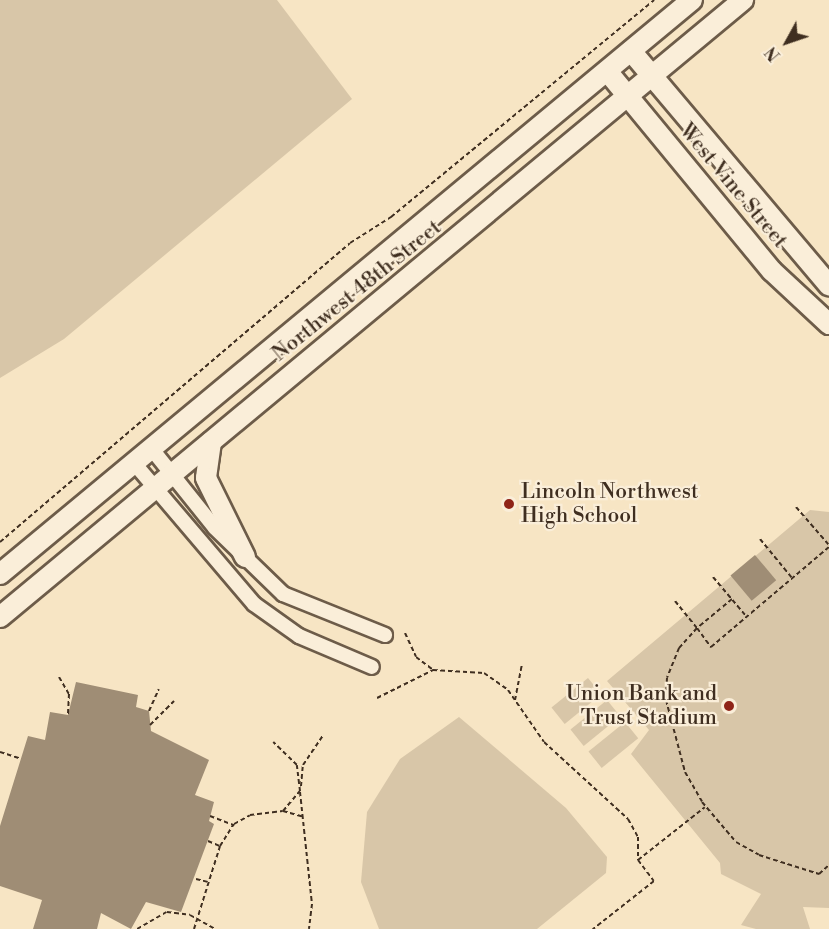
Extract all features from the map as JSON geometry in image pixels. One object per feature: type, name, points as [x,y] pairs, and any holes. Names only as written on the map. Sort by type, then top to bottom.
[{"type":"main road","name":"Northwest 48th Street","points":[[0,573],[692,0]]},
{"type":"main road","name":"Northwest 48th Street","points":[[0,617],[743,0]]},
{"type":"main road","name":"West Vine Street","points":[[631,51],[829,285]]},
{"type":"main road","name":"West Vine Street","points":[[607,71],[772,271],[829,324]]},
{"type":"main road","points":[[211,442],[206,478],[245,557]]},
{"type":"street","points":[[151,448],[171,475],[245,557],[299,605],[385,635]]},
{"type":"street","points":[[134,463],[254,604],[299,636],[372,667]]},
{"type":"path","points":[[0,542],[350,243],[391,217],[654,0]]},
{"type":"path","points":[[675,601],[711,647],[829,546],[796,507]]},
{"type":"path","points":[[760,539],[792,578]]},
{"type":"path","points":[[713,577],[747,617]]},
{"type":"path","points":[[732,599],[697,628],[679,648],[667,678],[666,700],[685,772],[705,807],[736,842],[759,855],[819,874],[829,865]]},
{"type":"path","points":[[405,633],[417,657],[433,670]]},
{"type":"path","points":[[514,700],[522,665]]},
{"type":"path","points":[[377,698],[433,670],[484,673],[514,700],[560,759],[628,819],[638,837],[638,860],[654,880],[593,929]]},
{"type":"path","points":[[59,677],[69,694],[68,715]]},
{"type":"path","points":[[149,711],[159,690]]},
{"type":"path","points":[[150,724],[174,701]]},
{"type":"path","points":[[284,811],[300,791],[303,765],[324,734]]},
{"type":"path","points":[[273,742],[297,765],[312,904],[309,929]]},
{"type":"path","points":[[0,752],[21,759]]},
{"type":"path","points":[[638,860],[705,807]]},
{"type":"path","points":[[194,929],[220,846],[234,825],[250,815],[284,811],[304,817]]},
{"type":"path","points":[[210,816],[234,825]]},
{"type":"path","points":[[208,841],[220,846]]},
{"type":"path","points":[[196,879],[208,882]]},
{"type":"path","points":[[137,929],[167,912],[197,918],[215,929]]},
{"type":"shaded area","points":[[0,0],[277,0],[352,99],[64,339],[0,378]]},
{"type":"shaded area","name":"Union Bank and Trust Stadium","points":[[810,510],[829,512],[829,908],[803,907],[810,929],[756,929],[741,925],[761,894],[721,874],[720,863],[631,754],[649,730],[607,681]]},
{"type":"shaded area","points":[[588,678],[601,694],[565,724],[551,708]]},
{"type":"shaded area","points":[[607,700],[620,716],[584,746],[570,730]]},
{"type":"shaded area","points":[[459,717],[566,808],[607,857],[606,873],[537,929],[379,929],[361,882],[367,812],[400,759]]},
{"type":"shaded area","points":[[625,722],[638,738],[602,768],[588,752]]},
{"type":"building","points":[[755,555],[776,580],[752,601],[730,576]]},
{"type":"building","points":[[76,682],[138,695],[136,707],[149,711],[151,731],[209,760],[195,795],[214,802],[209,821],[214,824],[181,912],[146,902],[131,929],[101,913],[97,929],[33,929],[42,900],[0,886],[0,826],[28,736],[45,740],[50,712],[68,715]]},
{"type":"place","name":"Lincoln Northwest High School","points":[[509,504]]},
{"type":"place","name":"Union Bank and Trust Stadium","points":[[729,706]]}]
